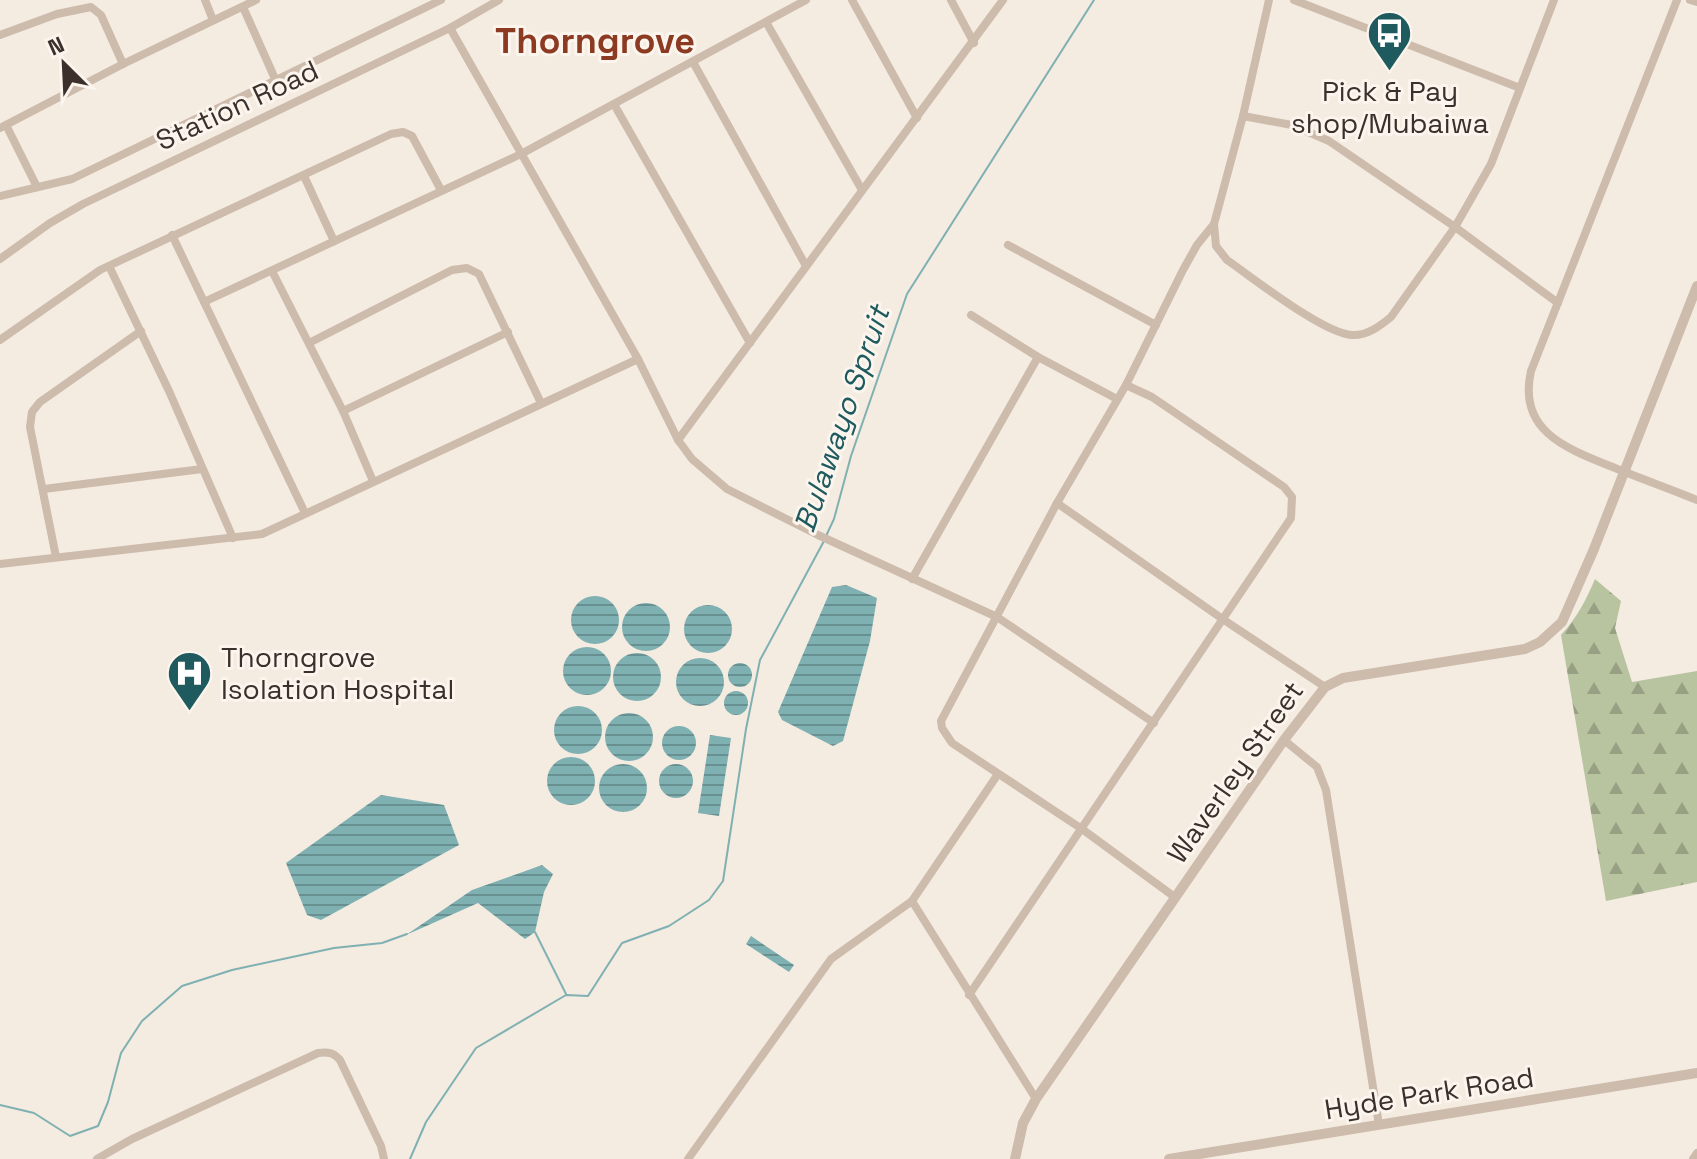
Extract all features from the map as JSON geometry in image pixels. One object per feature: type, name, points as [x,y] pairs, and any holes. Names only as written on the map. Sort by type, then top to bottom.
[{"type":"street","points":[[205,0],[213,20]]},
{"type":"street","points":[[37,187],[3,127],[123,64],[256,0]]},
{"type":"street","points":[[0,196],[72,179],[441,0]]},
{"type":"street","name":"Station Road","points":[[0,259],[83,204],[450,28],[499,0]]},
{"type":"street","points":[[204,302],[521,154],[615,106],[806,0]]},
{"type":"street","points":[[852,0],[917,118]]},
{"type":"street","points":[[951,0],[974,43]]},
{"type":"street","points":[[678,440],[1003,0]]},
{"type":"street","points":[[1269,0],[1243,116],[1214,224],[1216,246],[1227,260],[1331,330],[1354,336],[1380,326],[1391,317],[1455,227],[1491,164],[1554,0]]},
{"type":"street","points":[[1294,0],[1520,88]]},
{"type":"street","points":[[1677,0],[1531,371],[1528,386],[1532,411],[1555,441],[1697,500]]},
{"type":"street","points":[[1690,0],[1697,2]]},
{"type":"street","points":[[0,35],[57,14],[91,7],[101,15],[123,64]]},
{"type":"street","points":[[243,7],[276,81]]},
{"type":"street","points":[[766,22],[862,190]]},
{"type":"street","points":[[450,28],[638,359],[678,440],[692,459],[727,489],[818,535],[997,617],[1154,723]]},
{"type":"street","points":[[693,62],[806,266]]},
{"type":"street","points":[[615,106],[750,343]]},
{"type":"street","points":[[1243,116],[1292,125],[1329,141],[1455,227],[1558,303]]},
{"type":"street","points":[[0,340],[80,282],[109,266],[391,134],[403,132],[412,136],[441,190]]},
{"type":"street","points":[[304,176],[334,241]]},
{"type":"street","points":[[1176,898],[1082,829],[952,743],[941,721],[1057,503],[1126,385],[1197,245],[1214,224]]},
{"type":"street","points":[[172,235],[305,513]]},
{"type":"street","points":[[1008,245],[1156,325]]},
{"type":"street","points":[[109,266],[233,538]]},
{"type":"street","points":[[309,343],[459,267],[479,274],[541,403]]},
{"type":"street","points":[[272,271],[343,411],[373,481]]},
{"type":"street","name":"Waverley Street","points":[[1015,1159],[1023,1123],[1036,1099],[1284,740],[1325,687],[1343,678],[1518,651],[1540,642],[1562,622],[1625,472],[1697,286]]},
{"type":"street","points":[[971,315],[1038,357],[1117,399]]},
{"type":"street","points":[[56,557],[32,441],[32,412],[40,402],[141,331]]},
{"type":"street","points":[[343,411],[508,332]]},
{"type":"street","points":[[912,579],[1038,357]]},
{"type":"street","points":[[0,564],[262,534],[638,359]]},
{"type":"street","points":[[969,995],[1288,526],[1292,512],[1292,497],[1284,487],[1152,397],[1126,385]]},
{"type":"street","points":[[44,489],[202,469]]},
{"type":"street","points":[[1057,503],[1325,687]]},
{"type":"street","points":[[1284,740],[1317,767],[1326,790],[1379,1125]]},
{"type":"street","points":[[688,1159],[831,959],[912,901],[998,774]]},
{"type":"street","points":[[912,901],[1036,1099]]},
{"type":"street","points":[[97,1159],[132,1139],[318,1053],[327,1052],[340,1060],[381,1146],[384,1159]]},
{"type":"street","name":"Hyde Park Road","points":[[1169,1159],[1697,1073]]},
{"type":"street","points":[[1693,1159],[1697,1153]]},
{"type":"green space","points":[[1595,579],[1621,601],[1615,628],[1632,682],[1697,671],[1697,882],[1606,901],[1561,635],[1581,608]]},
{"type":"water","points":[[846,585],[877,598],[870,641],[843,741],[833,746],[782,720],[778,712],[832,587]]},
{"type":"water","points":[[595,596],[612,603],[619,620],[612,637],[595,644],[578,637],[571,620],[578,603]]},
{"type":"water","points":[[646,603],[663,610],[670,627],[663,644],[646,651],[629,644],[622,627],[629,610]]},
{"type":"water","points":[[708,605],[725,612],[732,629],[725,646],[708,653],[691,646],[684,629],[691,612]]},
{"type":"water","points":[[587,647],[604,654],[611,671],[604,688],[587,695],[570,688],[563,671],[570,654]]},
{"type":"water","points":[[637,653],[654,660],[661,677],[654,694],[637,701],[620,694],[613,677],[620,660]]},
{"type":"water","points":[[700,658],[717,665],[724,682],[717,699],[700,706],[683,699],[676,682],[683,665]]},
{"type":"water","points":[[740,663],[751,670],[752,675],[745,686],[740,687],[729,680],[728,675],[735,664]]},
{"type":"water","points":[[736,691],[747,698],[748,703],[741,714],[736,715],[725,708],[724,703],[731,692]]},
{"type":"water","points":[[578,706],[595,713],[602,730],[595,747],[578,754],[561,747],[554,730],[561,713]]},
{"type":"water","points":[[629,713],[646,720],[653,737],[646,754],[629,761],[612,754],[605,737],[612,720]]},
{"type":"water","points":[[679,726],[691,731],[696,743],[691,755],[679,760],[667,755],[662,743],[667,731]]},
{"type":"water","points":[[710,735],[731,738],[719,816],[698,813]]},
{"type":"water","points":[[571,757],[588,764],[595,781],[588,798],[571,805],[554,798],[547,781],[554,764]]},
{"type":"water","points":[[623,764],[640,771],[647,788],[640,805],[623,812],[606,805],[599,788],[606,771]]},
{"type":"water","points":[[676,764],[688,769],[693,781],[688,793],[676,798],[664,793],[659,781],[664,769]]},
{"type":"water","points":[[381,795],[444,805],[459,845],[321,920],[307,915],[286,863]]},
{"type":"water","points":[[542,865],[553,874],[544,892],[535,932],[525,939],[478,903],[406,935],[472,890]]},
{"type":"water","points":[[751,936],[794,965],[789,972],[746,944]]},
{"type":"waterway","name":"Bulawayo Spruit","points":[[826,536],[907,294],[1094,0]]},
{"type":"waterway","name":"Bulawayo Spruit","points":[[410,1159],[426,1122],[476,1048],[566,995],[588,996],[622,943],[669,926],[709,900],[723,881],[746,729],[760,660],[824,541]]},
{"type":"waterway","points":[[535,932],[566,994]]},
{"type":"waterway","points":[[0,1105],[34,1113],[70,1136],[98,1126],[121,1053],[142,1021],[182,986],[232,970],[334,948],[382,943],[407,934]]},
{"type":"place","name":"Pick & Pay shop/Mubaiwa","points":[[1390,73]]},
{"type":"place","name":"Thorngrove Isolation Hospital","points":[[190,712]]},
{"type":"district","name":"Thorngrove","points":[[595,40]]}]
